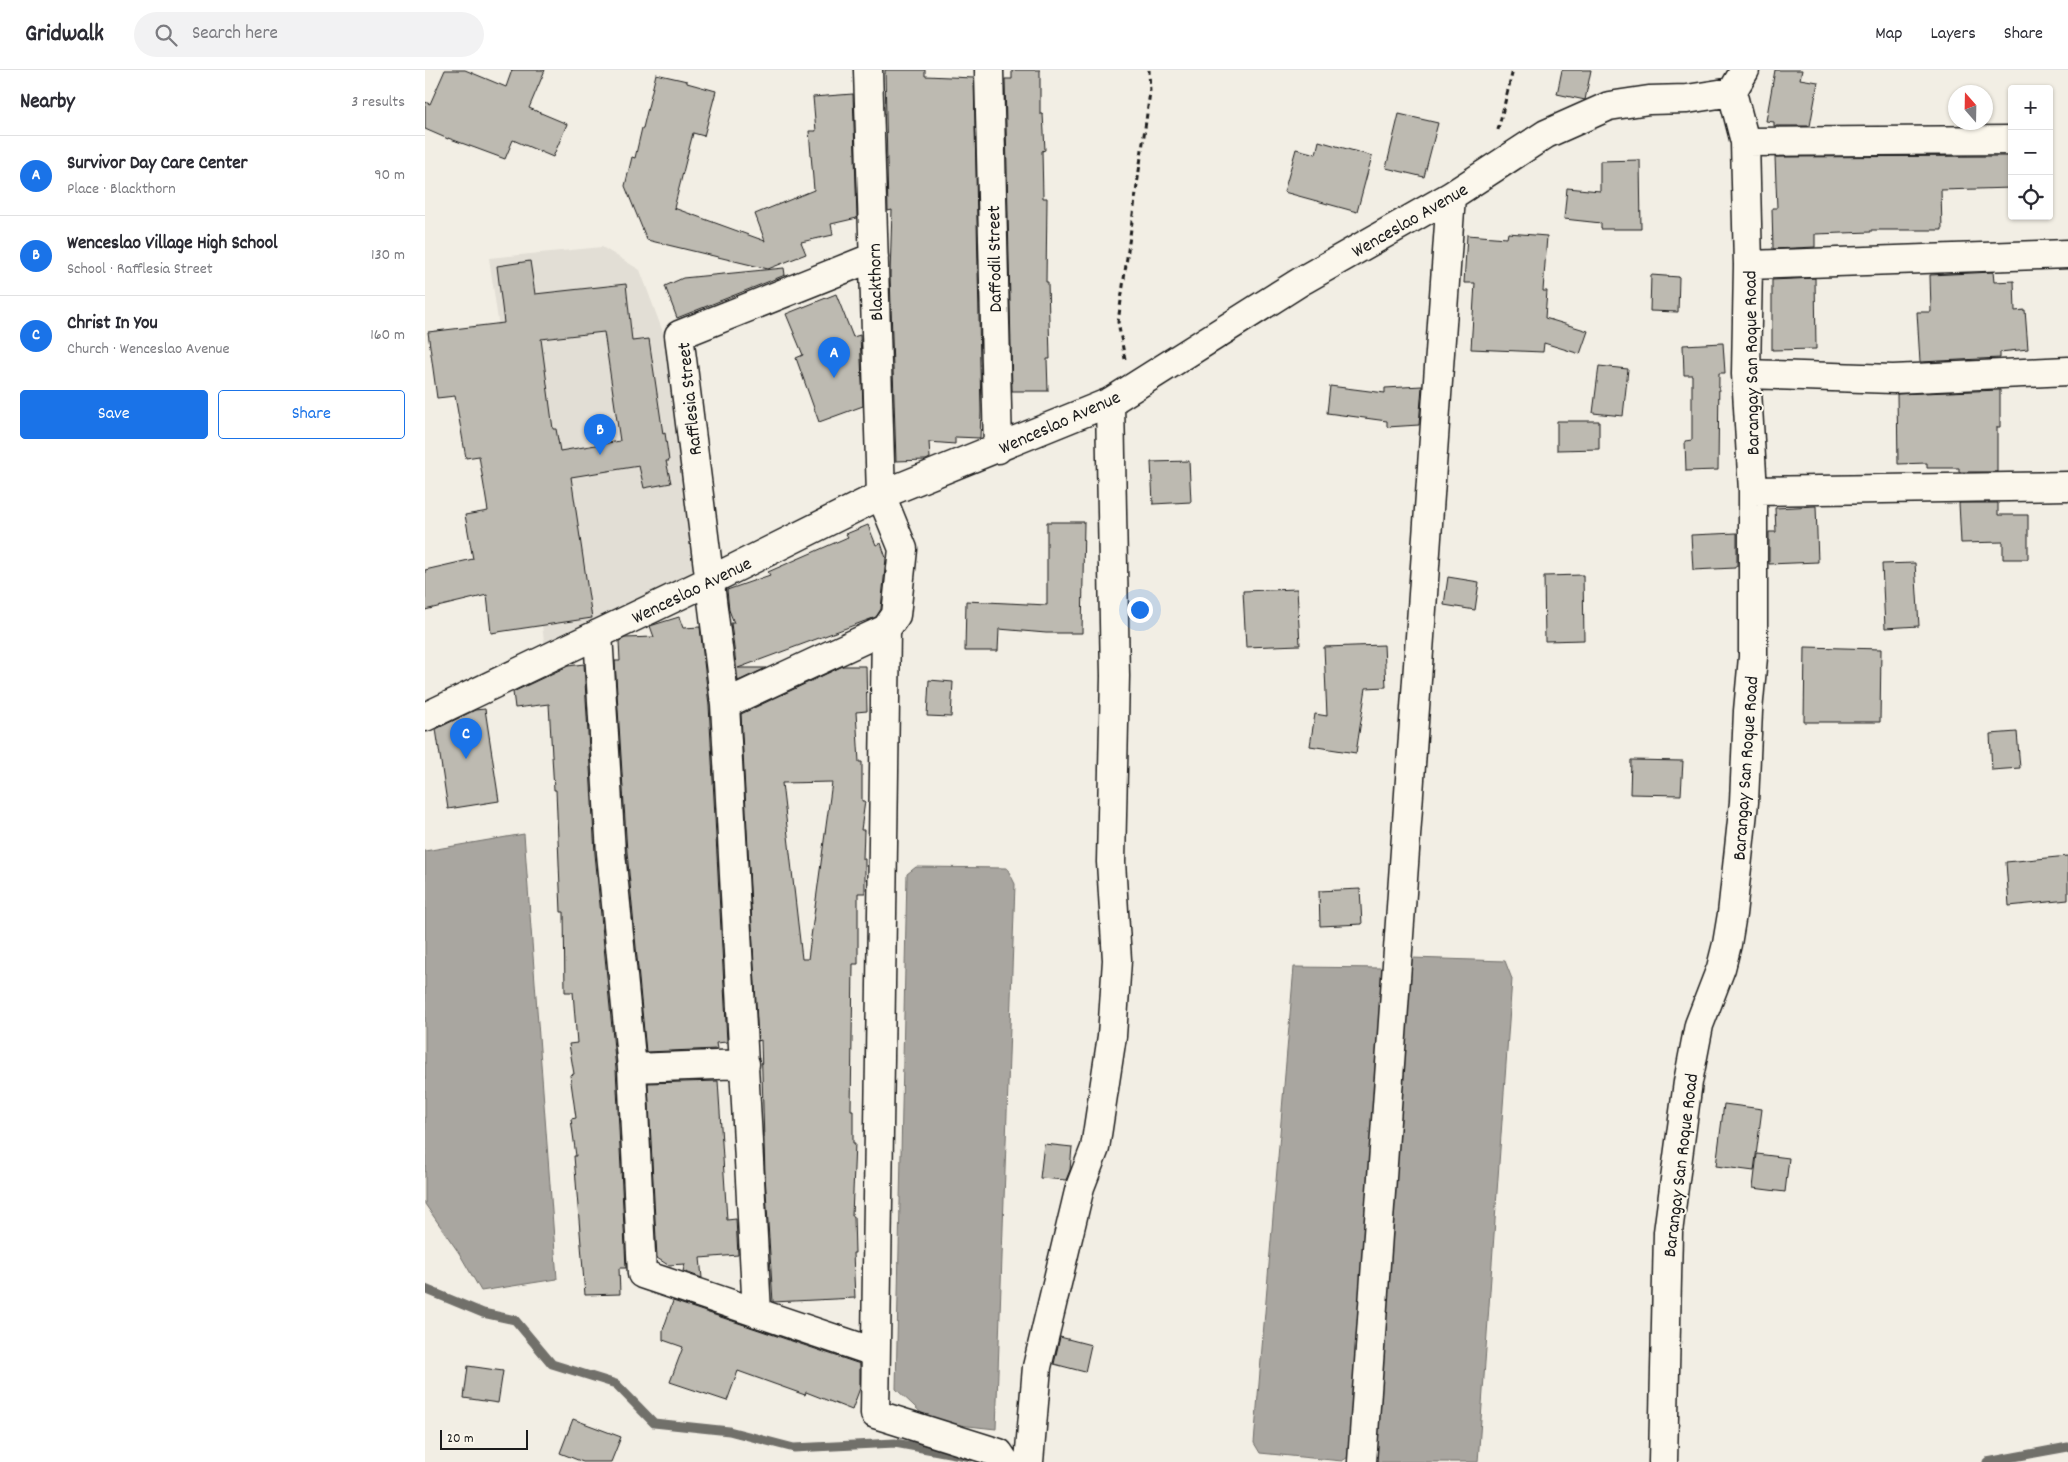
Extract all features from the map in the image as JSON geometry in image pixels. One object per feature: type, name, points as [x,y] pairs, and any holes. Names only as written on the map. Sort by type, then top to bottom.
[{"type":"street","name":"Blackthorn","points":[[868,70],[881,495]]},
{"type":"street","name":"Daffodil Street","points":[[989,70],[998,449]]},
{"type":"street","name":"Wenceslao Avenue","points":[[425,717],[709,581],[881,495],[998,449],[1120,396],[1303,280],[1451,196],[1546,134],[1609,106],[1649,100],[1687,99],[1739,81]]},
{"type":"street","name":"Barangay San Roque Road","points":[[1663,1462],[1668,1232],[1687,1082],[1697,1034],[1727,944],[1744,802],[1748,711],[1753,657],[1753,491],[1746,374],[1748,265],[1745,142],[1739,81]]},
{"type":"street","points":[[1745,142],[2008,140]]},
{"type":"street","points":[[1362,1462],[1451,196]]},
{"type":"street","points":[[1748,265],[2068,254]]},
{"type":"street","name":"Rafflesia Street","points":[[709,581],[679,335],[874,257]]},
{"type":"street","points":[[1746,374],[1893,379],[2068,371]]},
{"type":"street","points":[[1029,1462],[1037,1367],[1080,1187],[1095,1148],[1112,1036],[1117,960],[1111,862],[1120,396]]},
{"type":"street","points":[[1753,491],[2068,486]]},
{"type":"street","points":[[725,704],[886,629],[896,615],[903,549],[881,495]]},
{"type":"street","points":[[709,581],[725,704],[757,1313]]},
{"type":"street","points":[[886,629],[875,1414],[999,1453],[1005,1462]]},
{"type":"street","points":[[599,634],[611,853],[632,1068],[642,1274],[875,1352]]},
{"type":"street","points":[[632,1068],[745,1064]]},
{"type":"path","points":[[1120,396],[1118,322],[1150,92],[1149,70]]},
{"type":"path","points":[[1488,171],[1513,70]]},
{"type":"shaded area","points":[[602,247],[640,270],[664,335],[703,577],[545,647],[489,258]]},
{"type":"shaded area","points":[[524,834],[557,1279],[481,1291],[459,1253],[425,1204],[425,851]]},
{"type":"shaded area","points":[[916,867],[1007,868],[1015,884],[996,1429],[931,1422],[896,1389],[907,874]]},
{"type":"shaded area","points":[[1412,958],[1505,961],[1512,979],[1478,1462],[1369,1462],[1400,967]]},
{"type":"shaded area","points":[[1294,967],[1384,968],[1353,1454],[1342,1461],[1260,1453],[1254,1443]]},
{"type":"building","points":[[445,70],[465,70],[506,87],[512,70],[545,70],[529,108],[567,124],[553,157],[513,140],[505,159],[425,129],[425,102],[430,104]]},
{"type":"building","points":[[885,70],[925,70],[925,76],[974,78],[980,438],[955,437],[955,444],[929,442],[930,458],[926,460],[896,461],[890,275],[892,210],[888,211]]},
{"type":"building","points":[[1012,70],[1040,70],[1040,114],[1043,114],[1045,150],[1042,151],[1043,198],[1047,198],[1046,282],[1048,282],[1050,359],[1047,359],[1048,391],[1012,391],[1005,79],[1012,79]]},
{"type":"building","points":[[1562,70],[1591,70],[1585,100],[1557,94]]},
{"type":"building","points":[[1775,70],[1802,70],[1800,79],[1818,82],[1810,126],[1774,126],[1774,122],[1766,121]]},
{"type":"building","points":[[656,74],[687,81],[687,83],[716,91],[704,136],[693,133],[674,208],[765,241],[755,214],[814,190],[809,131],[816,131],[813,97],[853,94],[857,218],[831,224],[833,235],[801,242],[806,254],[768,269],[647,240],[625,186],[632,157],[635,158]]},
{"type":"building","points":[[1399,114],[1438,123],[1424,177],[1386,168]]},
{"type":"building","points":[[1319,141],[1372,156],[1357,212],[1284,192],[1296,149],[1316,154]]},
{"type":"building","points":[[2008,156],[2008,188],[1941,190],[1942,230],[1871,230],[1871,232],[1815,234],[1815,247],[1773,249],[1772,208],[1777,208],[1775,157]]},
{"type":"building","points":[[1640,160],[1641,229],[1601,229],[1601,223],[1564,219],[1567,188],[1600,191],[1600,161]]},
{"type":"building","points":[[1508,233],[1547,236],[1543,291],[1547,291],[1545,318],[1588,331],[1580,354],[1544,343],[1543,352],[1471,349],[1475,283],[1464,283],[1467,235],[1507,238]]},
{"type":"building","points":[[530,261],[535,294],[626,284],[632,341],[649,339],[663,434],[665,433],[669,461],[666,461],[671,483],[644,488],[639,466],[571,477],[592,618],[491,633],[487,595],[425,610],[425,570],[473,559],[465,515],[488,511],[479,456],[466,458],[455,396],[437,398],[428,332],[504,323],[497,266]],"holes":[[[604,332],[620,441],[560,451],[556,429],[553,429],[541,339]]]},
{"type":"building","points":[[784,268],[785,275],[677,318],[665,286],[683,278]]},
{"type":"building","points":[[1993,272],[1994,282],[2014,281],[2015,311],[2025,310],[2028,349],[2000,352],[2000,358],[1920,362],[1917,312],[1931,312],[1930,275]]},
{"type":"building","points":[[1651,275],[1679,277],[1678,312],[1650,311]]},
{"type":"building","points":[[1815,278],[1816,349],[1772,350],[1772,280]]},
{"type":"building","points":[[836,294],[853,337],[860,335],[863,406],[819,422],[796,358],[803,355],[786,314]]},
{"type":"building","points":[[1723,343],[1725,373],[1719,373],[1718,470],[1686,471],[1685,441],[1692,440],[1692,375],[1684,375],[1683,345]]},
{"type":"building","points":[[1599,366],[1628,369],[1623,416],[1593,413]]},
{"type":"building","points":[[1330,386],[1385,393],[1385,388],[1422,386],[1419,425],[1387,427],[1387,421],[1327,413]]},
{"type":"building","points":[[2000,390],[2000,427],[1997,427],[1997,472],[1959,472],[1959,468],[1927,468],[1927,463],[1898,464],[1897,394]]},
{"type":"building","points":[[1557,421],[1599,421],[1599,449],[1557,450]]},
{"type":"building","points":[[1189,461],[1191,502],[1153,504],[1151,462]]},
{"type":"building","points":[[1959,503],[1998,503],[1998,515],[2028,515],[2028,559],[2003,559],[2003,542],[1961,543]]},
{"type":"building","points":[[1816,506],[1818,562],[1769,564],[1769,532],[1776,532],[1775,508]]},
{"type":"building","points":[[1047,522],[1084,522],[1082,633],[1046,633],[999,629],[998,651],[965,651],[966,601],[1047,605]]},
{"type":"building","points":[[868,525],[876,545],[881,543],[886,558],[881,609],[876,617],[738,668],[766,668],[738,681],[731,623],[734,623],[729,610],[727,590],[770,575],[768,572],[848,537],[846,534]]},
{"type":"building","points":[[1737,533],[1737,566],[1735,568],[1693,570],[1691,535]]},
{"type":"building","points":[[1915,563],[1919,626],[1885,628],[1882,564]]},
{"type":"building","points":[[1583,575],[1584,640],[1545,641],[1544,576]]},
{"type":"building","points":[[1448,577],[1479,582],[1475,610],[1444,605]]},
{"type":"building","points":[[1297,589],[1300,645],[1246,647],[1243,591]]},
{"type":"building","points":[[679,617],[683,628],[700,627],[709,705],[727,1042],[716,1043],[717,1049],[646,1052],[627,852],[615,661],[620,661],[619,641],[625,638],[654,637],[650,626]]},
{"type":"building","points":[[1384,645],[1386,687],[1366,688],[1356,753],[1310,746],[1315,714],[1327,716],[1324,647]]},
{"type":"building","points":[[1805,647],[1881,649],[1880,722],[1804,722]]},
{"type":"building","points":[[584,664],[595,854],[616,1069],[626,1268],[619,1268],[620,1294],[585,1295],[574,1156],[576,1156],[571,1119],[576,1118],[570,1075],[574,1074],[569,1044],[577,1043],[573,992],[565,992],[564,912],[561,912],[556,790],[554,790],[549,704],[515,708],[513,692],[568,666]]},
{"type":"building","points":[[843,666],[866,666],[867,711],[856,712],[859,762],[862,762],[862,801],[865,801],[861,830],[864,830],[865,893],[858,893],[858,964],[853,964],[851,1110],[853,1110],[853,1143],[855,1143],[852,1216],[854,1216],[855,1298],[773,1302],[765,1175],[761,1040],[758,1041],[741,714]],"holes":[[[832,782],[808,959],[802,959],[782,783]]]},
{"type":"building","points":[[929,680],[953,682],[951,717],[927,716]]},
{"type":"building","points":[[485,709],[499,801],[448,809],[436,729],[475,710]]},
{"type":"building","points":[[2017,732],[2020,768],[1992,770],[1990,734]]},
{"type":"building","points":[[1631,760],[1683,761],[1681,795],[1630,794]]},
{"type":"building","points":[[2068,856],[2068,900],[2009,906],[2006,862]]},
{"type":"building","points":[[1360,889],[1362,924],[1320,926],[1319,891]]},
{"type":"building","points":[[718,1081],[727,1220],[736,1219],[738,1255],[700,1258],[702,1278],[683,1271],[685,1264],[668,1265],[657,1258],[648,1083]]},
{"type":"building","points":[[1724,1104],[1762,1109],[1754,1171],[1716,1166]]},
{"type":"building","points":[[1044,1144],[1072,1147],[1070,1170],[1066,1180],[1040,1178]]},
{"type":"building","points":[[1757,1154],[1789,1158],[1785,1192],[1753,1188]]},
{"type":"building","points":[[673,1301],[860,1364],[860,1388],[852,1410],[806,1392],[805,1395],[738,1371],[727,1401],[670,1382],[683,1347],[663,1340],[663,1330]]},
{"type":"building","points":[[1060,1337],[1091,1345],[1085,1372],[1054,1364]]},
{"type":"building","points":[[468,1366],[503,1371],[498,1403],[464,1398]]},
{"type":"building","points":[[573,1419],[621,1437],[611,1462],[583,1462],[560,1453]]},
{"type":"waterway","points":[[425,1289],[483,1313],[515,1320],[552,1364],[616,1384],[654,1423],[729,1431],[794,1448],[895,1443],[971,1457]]},
{"type":"waterway","points":[[1987,1462],[2068,1447]]},
{"type":"place","name":"Survivor Day Care Center","points":[[834,378]]},
{"type":"place","name":"Wenceslao Village High School","points":[[600,455]]},
{"type":"place","name":"Christ In You","points":[[466,759]]}]
